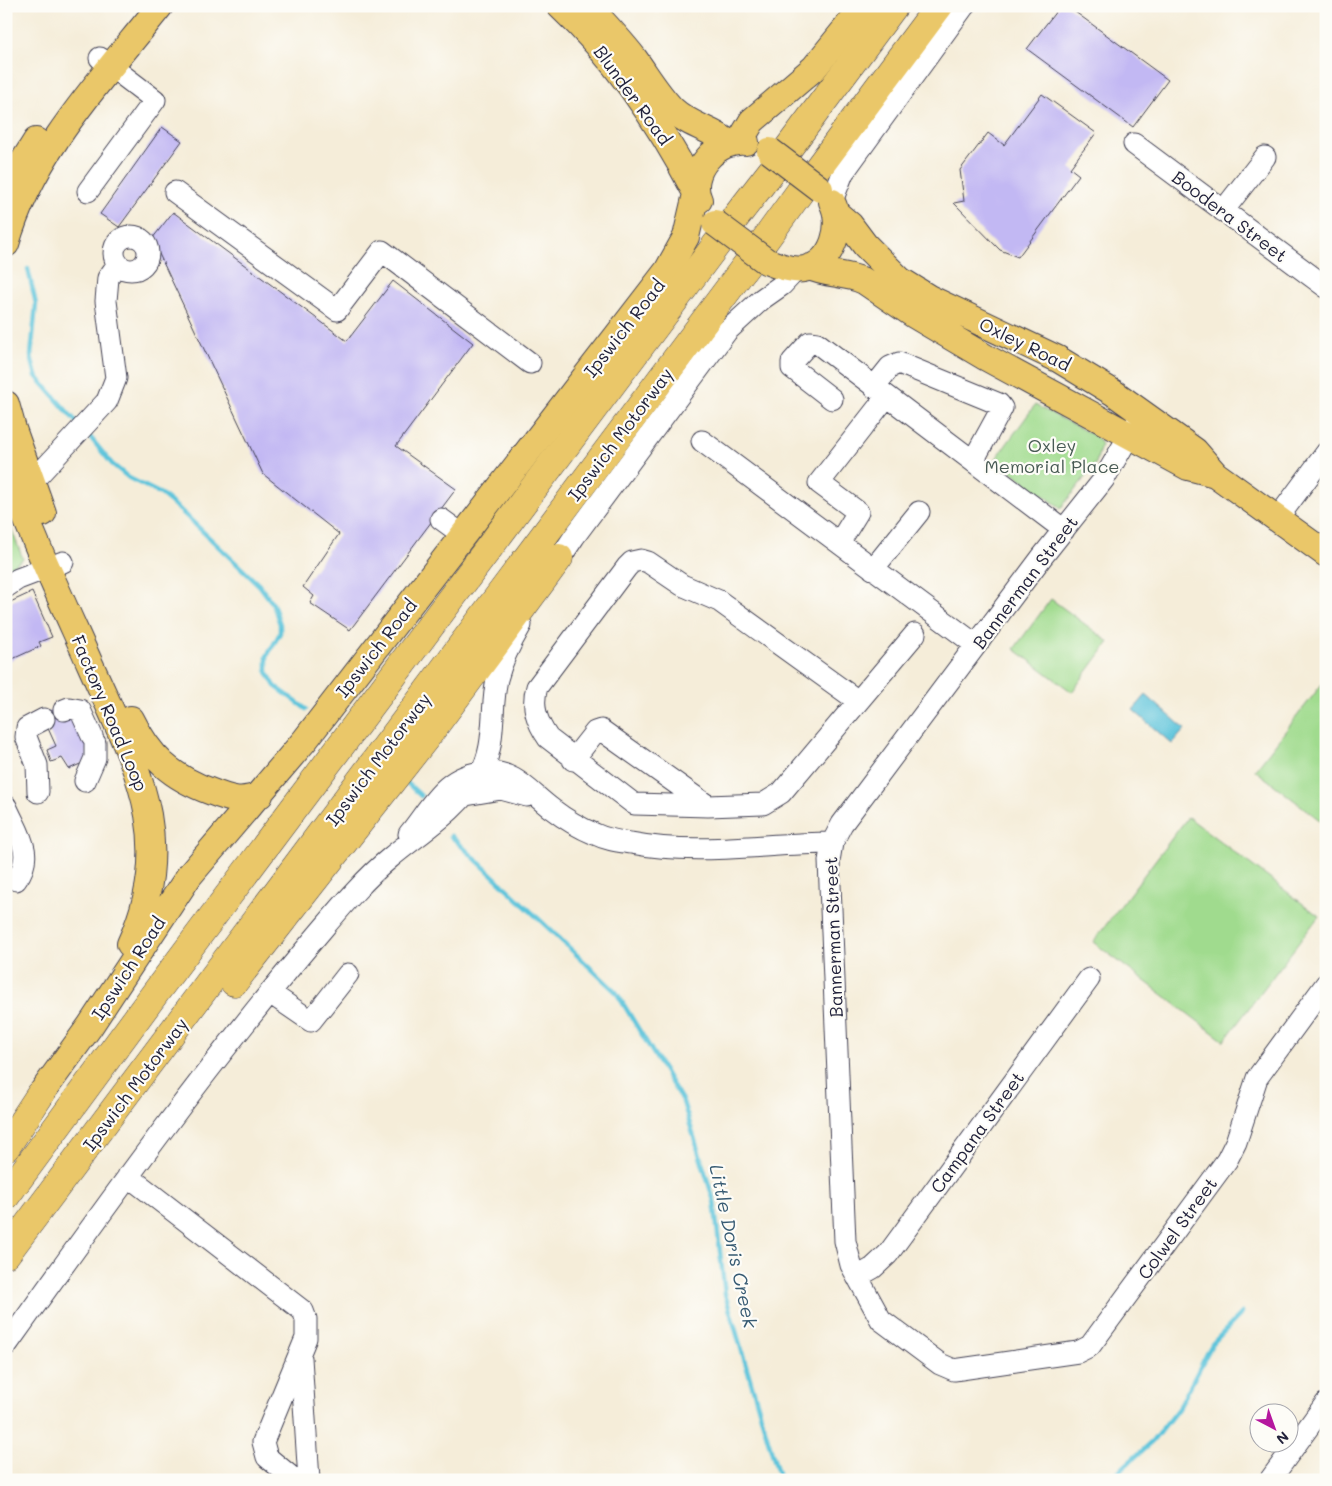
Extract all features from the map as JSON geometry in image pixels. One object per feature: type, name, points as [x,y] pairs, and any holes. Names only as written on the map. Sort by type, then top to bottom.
[{"type":"highway","name":"Ipswich Motorway","points":[[6,1196],[723,228],[894,6]]},
{"type":"highway","name":"Ipswich Motorway","points":[[6,1254],[760,255],[821,193],[939,6]]},
{"type":"highway","points":[[6,1261],[30,1245],[198,1027],[431,731],[558,558]]},
{"type":"highway","points":[[6,1148],[40,1095]]},
{"type":"main road","points":[[6,244],[16,213],[40,164],[81,105],[138,6]]},
{"type":"main road","points":[[6,189],[28,151],[106,62],[160,6]]},
{"type":"main road","name":"Blunder Road","points":[[560,6],[596,44],[634,90],[677,155],[704,211],[723,228],[760,255]]},
{"type":"main road","name":"Blunder Road","points":[[588,6],[634,58],[665,102],[675,112],[695,126],[734,142],[777,156]]},
{"type":"main road","points":[[734,142],[752,121],[814,68],[864,6]]},
{"type":"main road","name":"Ipswich Road","points":[[40,1095],[90,1026],[189,876],[220,837],[260,795],[667,271],[686,237],[703,164],[709,156],[734,142]]},
{"type":"main road","name":"Oxley Road","points":[[777,156],[821,193],[850,224],[871,252],[900,280],[929,298],[1058,359],[1106,388],[1136,424]]},
{"type":"main road","points":[[803,268],[818,263],[832,246],[838,227],[821,193]]},
{"type":"main road","name":"Oxley Road","points":[[760,255],[803,268],[855,277],[864,281],[914,315],[985,357],[1195,451],[1215,474],[1326,554]]},
{"type":"main road","name":"Factory Road Loop","points":[[6,404],[16,469],[134,762],[148,808],[152,848],[150,879],[145,903],[131,943],[118,968],[40,1095]]},
{"type":"main road","name":"Factory Road Loop","points":[[55,565],[136,729],[158,761],[182,780],[232,800],[249,800],[260,795]]},
{"type":"street","points":[[821,193],[843,173],[964,6]]},
{"type":"street","points":[[88,191],[155,100],[106,62]]},
{"type":"street","name":"Boodera Street","points":[[1134,144],[1326,286]]},
{"type":"street","points":[[1223,211],[1264,157]]},
{"type":"street","points":[[175,192],[338,310],[382,251],[530,362]]},
{"type":"street","points":[[131,236],[142,240],[156,259],[133,270],[128,270],[118,264],[115,260],[117,244],[126,237],[131,236]]},
{"type":"street","points":[[16,469],[68,441],[107,401],[116,378],[106,301],[108,278],[118,264]]},
{"type":"street","points":[[388,859],[430,827],[466,795],[481,772],[491,743],[497,681],[501,666],[558,558],[728,331],[762,299],[803,268]]},
{"type":"street","points":[[832,399],[791,365],[810,342],[817,343],[1064,530]]},
{"type":"street","points":[[838,543],[858,512],[819,483],[880,391],[890,367],[899,363],[999,404],[1002,408],[973,461]]},
{"type":"street","name":"Bannerman Street","points":[[950,1369],[881,1320],[857,1277],[847,1254],[842,1209],[829,861],[832,843],[842,824],[1109,472],[1136,424]]},
{"type":"street","points":[[16,469],[68,441]]},
{"type":"street","points":[[702,441],[976,645]]},
{"type":"street","points":[[1277,519],[1326,453]]},
{"type":"street","points":[[873,569],[919,512]]},
{"type":"street","points":[[441,519],[463,535]]},
{"type":"street","points":[[858,701],[719,600],[682,586],[648,562],[641,560],[632,562],[627,567],[537,687],[534,697],[535,710],[540,726],[548,738],[573,760],[634,804],[754,806],[764,804],[782,793],[915,634]]},
{"type":"street","points":[[6,587],[55,565]]},
{"type":"street","points":[[64,710],[74,708],[80,710],[94,740],[95,758],[85,781]]},
{"type":"street","points":[[38,722],[47,762],[47,778],[38,792]]},
{"type":"street","points":[[573,760],[595,732],[601,730],[708,806]]},
{"type":"street","points":[[6,1346],[128,1176],[270,993],[348,900],[388,859],[442,790],[466,775],[481,772],[503,774],[518,780],[543,802],[573,823],[596,835],[620,842],[656,848],[687,850],[832,843]]},
{"type":"street","points":[[466,795],[501,789],[517,792],[543,802]]},
{"type":"street","points":[[6,806],[27,859],[24,870],[16,880]]},
{"type":"street","points":[[270,993],[311,1021],[348,974]]},
{"type":"street","name":"Campana Street","points":[[857,1277],[873,1268],[888,1254],[1089,979]]},
{"type":"street","name":"Colwel Street","points":[[950,1369],[960,1370],[1078,1352],[1090,1346],[1227,1160],[1236,1142],[1257,1078],[1326,984]]},
{"type":"street","points":[[128,1176],[298,1306],[306,1319],[307,1328],[300,1356],[263,1442],[267,1456],[295,1480]]},
{"type":"street","points":[[300,1356],[309,1480]]},
{"type":"street","points":[[1270,1480],[1326,1403]]},
{"type":"green space","name":"Oxley Memorial Place","points":[[1035,405],[1097,437],[1101,445],[1096,463],[1061,508],[995,460]]},
{"type":"green space","points":[[6,515],[23,559],[6,570]]},
{"type":"green space","points":[[1051,599],[1109,642],[1072,692],[1014,649]]},
{"type":"green space","points":[[1326,679],[1326,825],[1255,770]]},
{"type":"green space","points":[[1188,817],[1319,916],[1224,1041],[1093,942]]},
{"type":"water","points":[[1146,695],[1185,729],[1172,744],[1133,710]]},
{"type":"building","points":[[1060,6],[1067,6],[1168,80],[1133,127],[1027,49]]},
{"type":"building","points":[[1042,94],[1096,133],[1070,168],[1079,175],[1018,257],[1000,250],[954,203],[964,201],[960,170],[988,133],[1004,145]]},
{"type":"building","points":[[162,127],[182,141],[119,227],[100,214]]},
{"type":"building","points":[[173,212],[347,341],[393,281],[473,343],[396,446],[456,489],[350,630],[310,603],[314,596],[303,587],[339,534],[263,474],[152,239]]},
{"type":"building","points":[[32,592],[52,637],[39,642],[41,646],[6,662],[6,604]]},
{"type":"building","points":[[63,707],[77,711],[88,737],[87,761],[69,769],[62,758],[51,762],[47,750],[56,746],[42,715]]},
{"type":"waterway","name":"Little Doris Creek","points":[[28,269],[36,304],[31,356],[36,376],[79,425]]},
{"type":"waterway","name":"Little Doris Creek","points":[[86,432],[112,464],[129,478],[161,494],[259,585],[273,604],[280,624],[280,633],[267,656],[267,672],[275,686],[306,709]]},
{"type":"waterway","name":"Little Doris Creek","points":[[405,781],[421,796]]},
{"type":"waterway","name":"Little Doris Creek","points":[[451,836],[616,992],[683,1102],[714,1201],[725,1294],[780,1480]]},
{"type":"waterway","points":[[1109,1480],[1152,1442],[1180,1406],[1212,1344],[1242,1313]]}]
